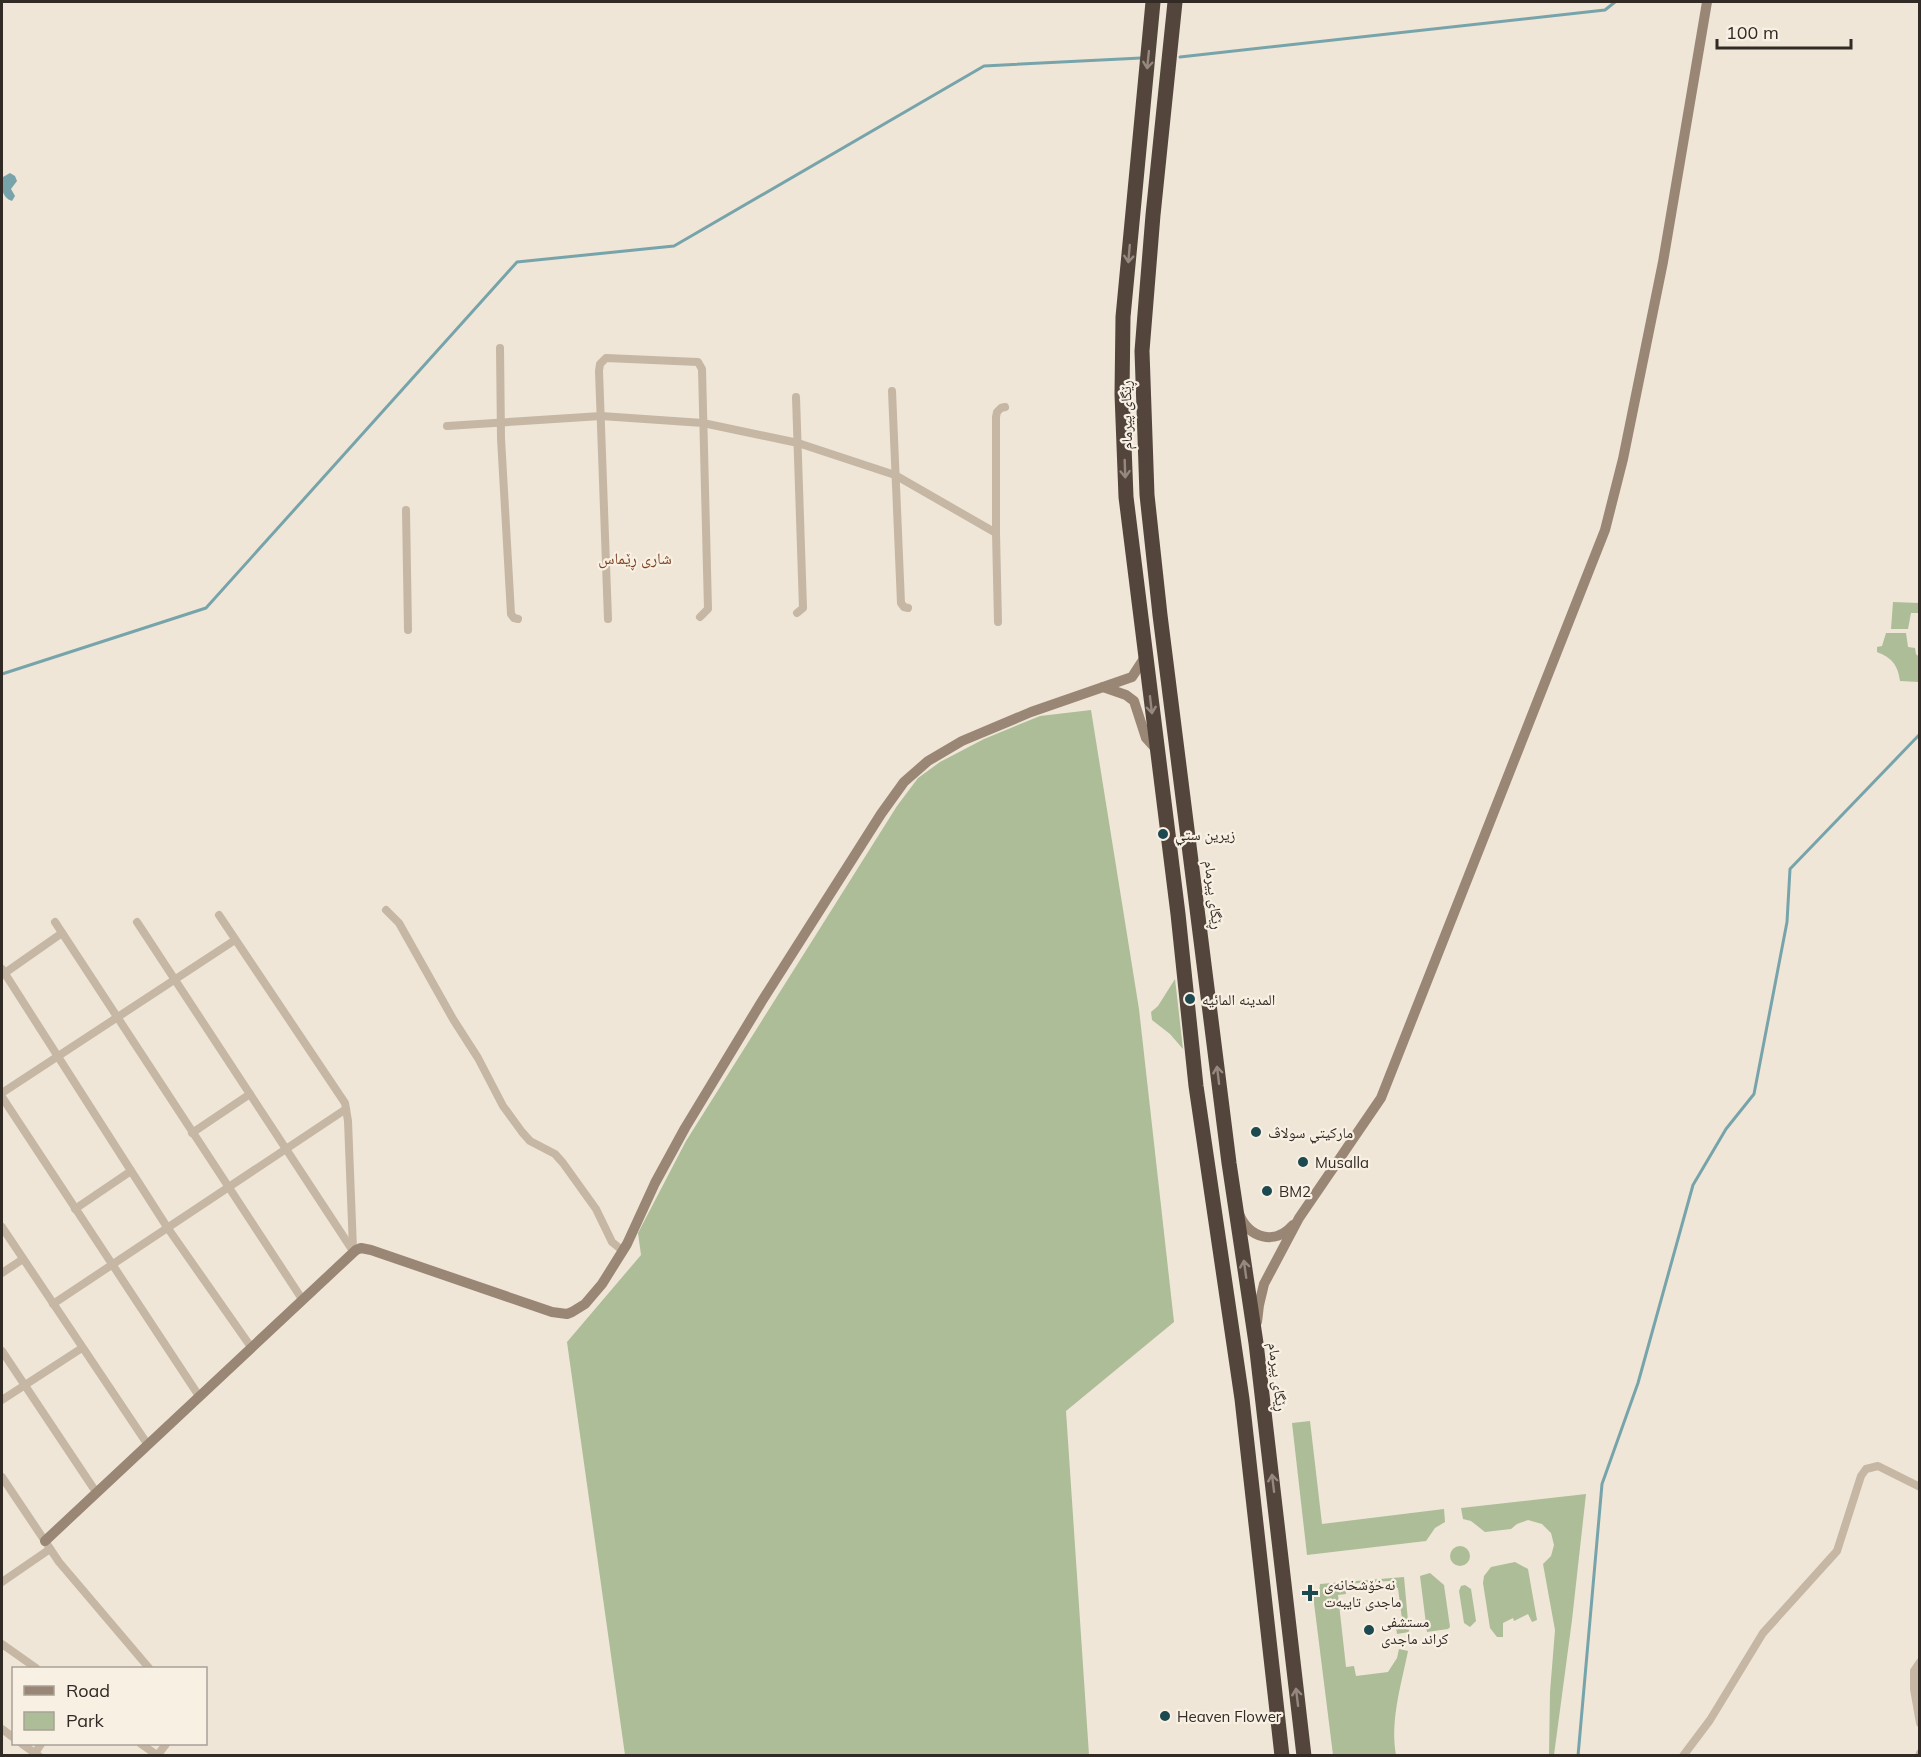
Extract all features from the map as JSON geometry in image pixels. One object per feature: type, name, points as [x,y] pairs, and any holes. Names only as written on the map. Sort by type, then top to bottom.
[{"type":"highway","name":"ڕێگای پیرمام","points":[[1153,2],[1123,328],[1125,497],[1178,914],[1190,1036],[1242,1399],[1282,1755]]},
{"type":"highway","name":"ڕێگای پیرمام","points":[[1175,2],[1142,351],[1147,495],[1160,615],[1235,1204],[1256,1343],[1304,1755]]},
{"type":"highway","points":[[1190,1036],[1212,1025]]},
{"type":"highway","points":[[1256,1519],[1277,1516]]},
{"type":"street","points":[[1256,1343],[1259,1305],[1264,1284],[1299,1218],[1382,1098],[1605,530],[1623,459],[1663,262],[1707,2]]},
{"type":"street","points":[[500,348],[501,423],[511,614],[518,619]]},
{"type":"street","points":[[608,619],[600,364],[606,358],[698,362],[702,369],[708,609],[700,616]]},
{"type":"street","points":[[892,391],[901,603],[904,607],[909,608]]},
{"type":"street","points":[[796,397],[803,608],[797,613]]},
{"type":"street","points":[[998,622],[996,417],[1001,408],[1005,407]]},
{"type":"street","points":[[447,426],[601,416],[703,423],[798,442],[896,475],[996,533]]},
{"type":"street","points":[[406,510],[408,630]]},
{"type":"street","points":[[2,1582],[47,1545],[96,1492],[353,1251],[361,1248],[371,1250],[552,1312],[567,1314],[590,1299],[623,1251],[685,1128],[762,1001],[881,814],[904,782],[928,761],[962,741],[1031,712],[1132,677],[1145,657]]},
{"type":"street","points":[[1103,687],[1126,695],[1134,702],[1146,738],[1156,749]]},
{"type":"street","points":[[386,910],[399,923],[420,957],[453,1019],[515,1124],[530,1141],[555,1154],[563,1163],[596,1209],[612,1242],[623,1251]]},
{"type":"street","points":[[219,915],[345,1102],[353,1251]]},
{"type":"street","points":[[55,922],[302,1299]]},
{"type":"street","points":[[136,922],[288,1148],[353,1251]]},
{"type":"street","points":[[62,933],[2,972],[168,1227],[251,1347]]},
{"type":"street","points":[[199,1396],[2,1095],[235,940]]},
{"type":"street","points":[[192,1133],[250,1094]]},
{"type":"street","points":[[53,1304],[346,1109]]},
{"type":"street","points":[[75,1209],[131,1171]]},
{"type":"street","points":[[1235,1204],[1243,1222],[1258,1235],[1269,1237],[1279,1235],[1288,1230],[1299,1218]]},
{"type":"street","points":[[2,1227],[148,1445]]},
{"type":"street","points":[[2,1273],[23,1258]]},
{"type":"street","points":[[2,1400],[82,1348]]},
{"type":"street","points":[[2,1352],[96,1492]]},
{"type":"street","points":[[1683,1755],[1710,1720],[1763,1633],[1837,1551],[1866,1469],[1878,1466],[1920,1487]]},
{"type":"street","points":[[2,1477],[59,1562],[148,1667]]},
{"type":"street","points":[[2,1644],[35,1667]]},
{"type":"street","points":[[1920,1662],[1914,1671],[1914,1689],[1920,1723]]},
{"type":"street","points":[[144,1745],[157,1755]]},
{"type":"green space","points":[[1893,602],[1919,603],[1919,613],[1911,613],[1908,629],[1891,629]]},
{"type":"green space","points":[[1886,633],[1906,633],[1908,647],[1915,648],[1919,657],[1919,682],[1900,681],[1893,663],[1877,652],[1877,647],[1882,646]]},
{"type":"green space","points":[[1091,710],[1139,1009],[1174,1322],[1066,1411],[1089,1755],[625,1755],[567,1342],[641,1255],[638,1233],[686,1141],[897,806],[918,778],[940,762],[984,739],[1040,716]]},
{"type":"green space","points":[[1175,979],[1183,1049],[1170,1034],[1152,1020],[1151,1012],[1158,1006]]},
{"type":"green space","points":[[1310,1421],[1322,1524],[1444,1509],[1445,1522],[1435,1528],[1426,1541],[1307,1555],[1292,1423]]},
{"type":"green space","points":[[1586,1494],[1554,1755],[1549,1755],[1550,1692],[1555,1630],[1543,1564],[1551,1556],[1554,1545],[1551,1533],[1542,1524],[1528,1520],[1511,1529],[1485,1532],[1471,1521],[1463,1519],[1461,1508]]},
{"type":"green space","points":[[1460,1546],[1467,1549],[1470,1556],[1467,1563],[1460,1566],[1453,1563],[1450,1556],[1453,1549]]},
{"type":"green space","points":[[1515,1562],[1528,1569],[1537,1620],[1532,1622],[1528,1614],[1514,1621],[1513,1618],[1503,1623],[1503,1637],[1497,1637],[1490,1628],[1484,1576],[1491,1567]]},
{"type":"green space","points":[[1430,1573],[1444,1585],[1450,1627],[1427,1632],[1420,1576]]},
{"type":"green space","points":[[1404,1577],[1409,1632],[1397,1634],[1396,1628],[1403,1627],[1398,1588],[1390,1589],[1389,1581],[1345,1584],[1346,1594],[1338,1595],[1346,1667],[1354,1666],[1356,1676],[1388,1672],[1397,1658],[1399,1649],[1408,1651],[1395,1716],[1396,1755],[1333,1755],[1313,1595],[1319,1593],[1320,1584]]},
{"type":"green space","points":[[1465,1585],[1471,1589],[1476,1621],[1470,1627],[1464,1623],[1459,1591],[1461,1586]]},
{"type":"water","points":[[10,173],[17,181],[11,189],[15,196],[12,201],[6,197],[2,188],[3,177]]},
{"type":"waterway","points":[[1180,57],[1605,10],[1615,2]]},
{"type":"waterway","points":[[2,674],[206,608],[517,262],[674,246],[984,66],[1141,58]]},
{"type":"waterway","points":[[1578,1756],[1602,1484],[1638,1383],[1693,1185],[1726,1129],[1754,1094],[1787,922],[1790,869],[1920,734]]},
{"type":"place","name":"زيرين ستي","points":[[1163,834]]},
{"type":"place","name":"المدينه المائيه","points":[[1190,999]]},
{"type":"place","name":"ماركيتي سولاڤ","points":[[1256,1132]]},
{"type":"place","name":"Musalla","points":[[1303,1162]]},
{"type":"place","name":"BM2","points":[[1267,1191]]},
{"type":"place","name":"نەخۆشخانەی ماجدی تایبەت","points":[[1310,1593]]},
{"type":"place","name":"مستشفی کراند ماجدی","points":[[1369,1630]]},
{"type":"place","name":"Heaven Flower","points":[[1165,1716]]},
{"type":"district","name":"شاری ڕێماس","points":[[635,558]]}]
